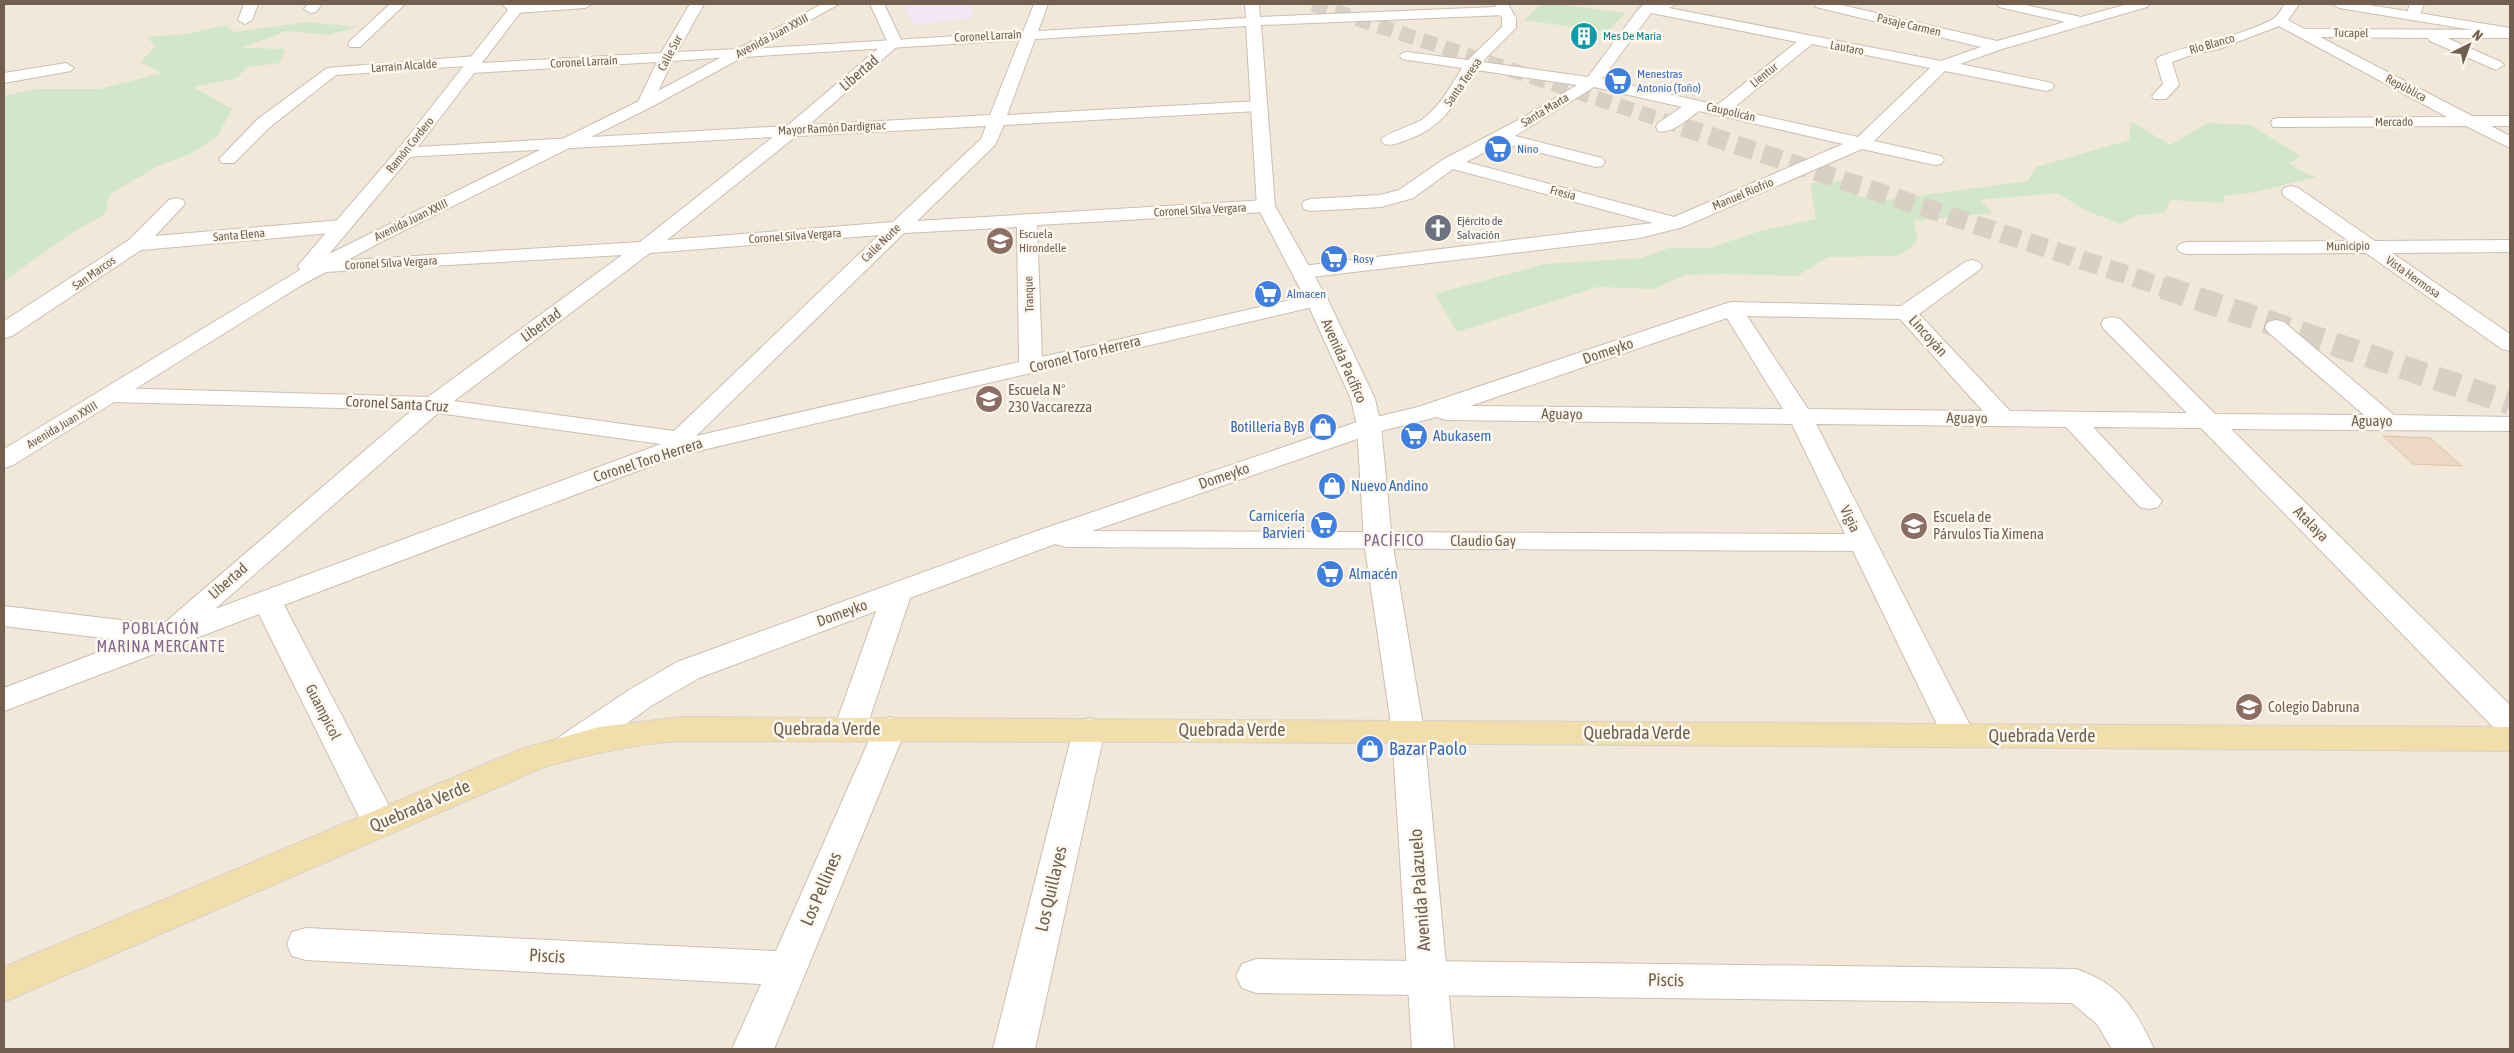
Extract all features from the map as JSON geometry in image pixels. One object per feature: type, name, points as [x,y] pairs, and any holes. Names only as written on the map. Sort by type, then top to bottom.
[{"type":"main road","name":"Quebrada Verde","points":[[4,985],[526,761],[571,746],[608,737],[652,731],[890,729],[2510,739]]},
{"type":"street","points":[[245,20],[250,4]]},
{"type":"street","points":[[512,7],[586,4]]},
{"type":"street","name":"Calle Sur","points":[[645,104],[666,58],[697,4]]},
{"type":"street","name":"Avenida Juan XXIII","points":[[4,460],[293,282],[372,239],[645,104],[832,4]]},
{"type":"street","points":[[877,4],[895,42]]},
{"type":"street","name":"Calle Norte","points":[[675,445],[896,228],[989,141],[1031,34],[1040,4]]},
{"type":"street","points":[[1648,8],[1669,4]]},
{"type":"street","name":"Pasaje Carmen","points":[[1821,4],[1997,46]]},
{"type":"street","points":[[2004,4],[2083,22]]},
{"type":"street","name":"Manuel Riofrio","points":[[1303,272],[1640,232],[1676,223],[1863,142],[1941,66],[1997,46],[2142,4]]},
{"type":"street","points":[[2280,21],[2292,4]]},
{"type":"street","points":[[2339,4],[2409,20],[2510,33]]},
{"type":"street","points":[[355,44],[406,6]]},
{"type":"street","name":"Ramón Cordero","points":[[293,282],[320,254],[405,152],[474,64],[512,7]]},
{"type":"street","name":"Coronel Larraín","points":[[474,64],[666,58],[1031,34],[1253,13],[1503,8]]},
{"type":"street","name":"Santa Teresa","points":[[1390,140],[1414,134],[1439,115],[1471,66],[1509,28],[1509,18],[1503,8]]},
{"type":"street","name":"Lautaro","points":[[1648,8],[2046,86]]},
{"type":"street","name":"Santa Marta","points":[[1311,205],[1396,198],[1406,194],[1450,163],[1500,137],[1592,82],[1648,8]]},
{"type":"street","name":"Avenida Pacífico","points":[[1253,13],[1266,206],[1303,272],[1363,399],[1369,426],[1378,541],[1408,732]]},
{"type":"street","name":"Tucapel","points":[[2280,21],[2301,32],[2409,20],[2425,33],[2496,65]]},
{"type":"street","name":"Río Blanco","points":[[2160,96],[2171,85],[2164,60],[2214,46],[2280,21]]},
{"type":"street","name":"República","points":[[2301,32],[2510,143]]},
{"type":"street","name":"Tucapel","points":[[2425,33],[2510,33]]},
{"type":"street","name":"Lientur","points":[[1721,110],[1808,40]]},
{"type":"street","name":"Libertad","points":[[163,638],[434,404],[646,247],[793,130],[895,42]]},
{"type":"street","name":"Caupolicán","points":[[1407,56],[1592,82],[1697,104],[1935,160]]},
{"type":"street","name":"Larrain Alcalde","points":[[228,159],[264,123],[332,71],[474,64]]},
{"type":"street","points":[[4,78],[66,68]]},
{"type":"street","points":[[1664,127],[1697,104]]},
{"type":"street","name":"Mayor Ramón Dardignac","points":[[405,152],[1258,106]]},
{"type":"street","name":"Mercado","points":[[2279,123],[2510,121]]},
{"type":"street","points":[[1500,137],[1596,162]]},
{"type":"street","name":"Fresia","points":[[1450,163],[1676,223]]},
{"type":"street","name":"Vista Hermosa","points":[[2291,192],[2510,344]]},
{"type":"street","name":"San Marcos","points":[[4,331],[136,244],[176,204]]},
{"type":"street","name":"Coronel Silva Vergara","points":[[325,266],[646,247],[896,228],[1266,206]]},
{"type":"street","name":"Tranque","points":[[1026,221],[1031,367]]},
{"type":"street","name":"Santa Elena","points":[[136,244],[342,226]]},
{"type":"street","name":"Municipio","points":[[2186,248],[2368,245],[2510,246]]},
{"type":"street","name":"Lincoyán","points":[[1972,266],[1906,313],[2003,418]]},
{"type":"street","name":"Coronel Toro Herrera","points":[[4,700],[675,445],[1031,367],[1317,300]]},
{"type":"street","name":"Domeyko","points":[[571,746],[640,698],[688,670],[1044,538],[1369,426],[1425,413],[1732,308],[1906,313]]},
{"type":"street","name":"Vigia","points":[[1732,308],[1800,416],[1958,735]]},
{"type":"street","name":"Atalaya","points":[[2112,324],[2510,724]]},
{"type":"street","points":[[2276,327],[2386,421]]},
{"type":"street","name":"Coronel Santa Cruz","points":[[112,395],[434,404],[675,445]]},
{"type":"street","name":"Aguayo","points":[[1425,413],[2386,421],[2510,424]]},
{"type":"street","points":[[2072,418],[2149,500]]},
{"type":"street","name":"Claudio Gay","points":[[1044,538],[1862,542]]},
{"type":"street","points":[[850,729],[897,593]]},
{"type":"street","name":"Guampicol","points":[[267,600],[380,823]]},
{"type":"street","points":[[4,616],[163,638]]},
{"type":"street","name":"Los Pellines","points":[[753,1049],[890,729]]},
{"type":"street","name":"Los Quillayes","points":[[1014,1049],[1089,730]]},
{"type":"street","name":"Avenida Palazuelo","points":[[1408,732],[1433,1049]]},
{"type":"street","name":"Piscis","points":[[306,944],[787,968]]},
{"type":"street","name":"Piscis","points":[[1256,976],[1426,976],[2076,986],[2095,994],[2112,1008],[2133,1049]]},
{"type":"shaded area","points":[[4,4],[2510,4],[2510,1049],[4,1049]]},
{"type":"shaded area","points":[[904,4],[971,4],[972,18],[913,24]]},
{"type":"green space","points":[[1542,4],[1558,4],[1625,13],[1608,32],[1524,20]]},
{"type":"green space","points":[[308,22],[356,27],[328,35],[287,31],[241,48],[285,49],[280,63],[247,67],[237,78],[193,87],[232,109],[217,137],[190,154],[158,166],[110,194],[105,214],[70,234],[4,281],[4,96],[36,89],[100,89],[162,73],[141,62],[155,46],[147,37],[187,34],[225,25],[234,32]]},
{"type":"green space","points":[[2131,121],[2170,145],[2208,123],[2251,125],[2300,156],[2293,162],[2287,162],[2306,174],[2317,177],[2256,192],[2223,196],[2224,203],[2170,200],[2165,213],[2137,215],[2121,224],[2087,211],[2057,193],[1980,200],[1993,213],[1914,221],[1918,239],[1909,249],[1897,256],[1828,257],[1797,276],[1686,275],[1653,289],[1598,287],[1457,332],[1435,294],[1545,264],[1641,258],[1669,248],[1709,248],[1760,231],[1816,219],[1810,183],[1841,181],[1858,196],[1887,200],[2028,181],[2036,167],[2129,140]]},
{"type":"building","points":[[2383,436],[2430,438],[2462,466],[2413,464]]},
{"type":"tunnel","points":[[1313,4],[1686,128]]},
{"type":"tunnel","points":[[1686,128],[2163,287]]},
{"type":"tunnel","points":[[2163,287],[2510,403]]},
{"type":"place","name":"Mes De Maria","points":[[1584,36]]},
{"type":"place","name":"Menestras Antonio (Toño)","points":[[1618,81]]},
{"type":"place","name":"Nino","points":[[1498,149]]},
{"type":"place","name":"Ejército de Salvación","points":[[1438,228]]},
{"type":"place","name":"Escuela Hirondelle","points":[[1000,241]]},
{"type":"place","name":"Rosy","points":[[1334,259]]},
{"type":"place","name":"Almacen","points":[[1268,294]]},
{"type":"place","name":"Escuela N° 230 Vaccarezza","points":[[989,399]]},
{"type":"place","name":"Botillería ByB","points":[[1323,427]]},
{"type":"place","name":"Abukasem","points":[[1414,436]]},
{"type":"place","name":"Nuevo Andino","points":[[1332,486]]},
{"type":"place","name":"Carnicería Barvieri","points":[[1324,525]]},
{"type":"place","name":"Escuela de Párvulos Tia Ximena","points":[[1914,526]]},
{"type":"place","name":"Almacén","points":[[1330,574]]},
{"type":"place","name":"Colegio Dabruna","points":[[2249,707]]},
{"type":"place","name":"Bazar Paolo","points":[[1370,749]]},
{"type":"district","name":"PACÍFICO","points":[[1394,540]]},
{"type":"district","name":"POBLACIÓN MARINA MERCANTE","points":[[161,637]]}]
